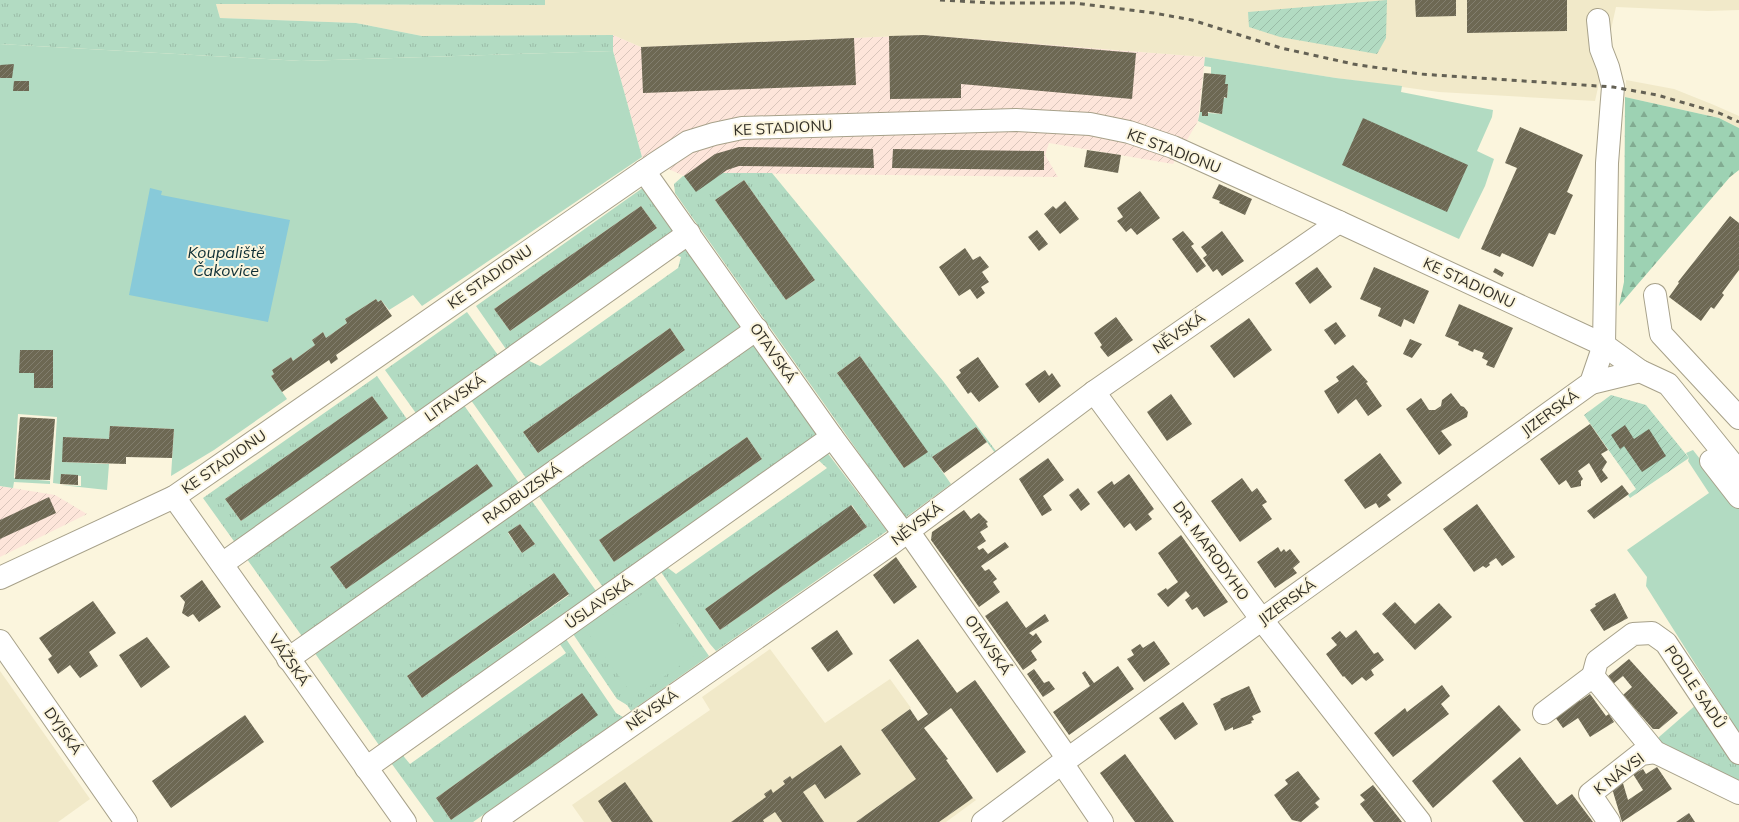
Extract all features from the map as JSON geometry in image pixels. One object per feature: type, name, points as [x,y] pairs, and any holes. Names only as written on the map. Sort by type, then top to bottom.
[{"type":"street","name":"JIZERSKÁ","points":[[1591,383],[1604,346],[1607,163],[1613,87],[1608,67],[1601,49],[1598,20]]},
{"type":"street","name":"KE STADIONU","points":[[0,578],[174,497],[688,142],[714,134],[742,128],[1008,120],[1062,122],[1090,124],[1129,132],[1173,147],[1339,222],[1604,346],[1640,371],[1668,384],[1739,472]]},
{"type":"street","name":"OTAVSKÁ","points":[[644,171],[832,437],[906,533],[1065,761],[1102,822]]},
{"type":"street","name":"NĚVSKÁ","points":[[493,822],[906,533],[1094,392],[1339,222]]},
{"type":"street","name":"LITAVSKÁ","points":[[222,564],[689,233]]},
{"type":"street","points":[[1655,295],[1661,334],[1739,418]]},
{"type":"street","name":"RADBUZSKÁ","points":[[288,659],[757,329]]},
{"type":"street","name":"JIZERSKÁ","points":[[983,822],[1065,761],[1591,383],[1640,371]]},
{"type":"street","name":"KE STADIONU","points":[[1640,371],[1739,497]]},
{"type":"street","name":"DR. MARODYHO","points":[[1094,392],[1262,620],[1420,822]]},
{"type":"street","name":"ÚSLAVSKÁ","points":[[366,768],[832,437]]},
{"type":"street","name":"VÁŽSKÁ","points":[[174,497],[405,822]]},
{"type":"street","name":"PODLE SADŮ","points":[[1593,676],[1598,661],[1633,634],[1652,632],[1666,643],[1739,753]]},
{"type":"street","name":"DYJSKÁ","points":[[0,641],[126,822]]},
{"type":"street","points":[[1544,713],[1593,676],[1655,752],[1739,793]]},
{"type":"street","name":"K NÁVSI","points":[[1609,822],[1590,794],[1641,754],[1655,752]]},
{"type":"shaded area","points":[[545,0],[1739,0],[1739,10],[1708,11],[1616,7],[1595,101],[1439,92],[1336,78],[1205,57],[924,35],[641,47],[613,35],[422,36],[356,23],[220,18],[216,4],[545,5]]},
{"type":"shaded area","points":[[613,35],[641,47],[924,35],[1205,57],[1198,121],[1173,164],[1049,143],[1045,155],[1058,177],[722,173],[696,192],[684,176],[642,157],[613,51]]},
{"type":"shaded area","points":[[1626,80],[1674,89],[1714,105],[1739,116],[1739,128],[1719,118],[1625,97]]},
{"type":"shaded area","points":[[0,486],[55,495],[87,514],[0,557]]},
{"type":"shaded area","points":[[770,649],[825,723],[890,679],[911,708],[881,730],[916,779],[856,822],[584,822],[572,805],[710,710],[702,697]]},
{"type":"shaded area","points":[[0,671],[90,799],[58,822],[0,822]]},
{"type":"shaded area","points":[[973,798],[976,800],[946,822],[939,822]]},
{"type":"green space","points":[[0,0],[545,0],[545,5],[216,4],[220,18],[356,23],[422,36],[613,35],[613,51],[301,61],[0,44]]},
{"type":"green space","points":[[1387,0],[1386,38],[1377,54],[1280,37],[1249,27],[1248,12]]},
{"type":"green space","points":[[0,44],[301,61],[613,51],[642,157],[422,306],[413,295],[389,310],[381,300],[378,302],[376,299],[345,319],[347,323],[326,338],[323,332],[312,340],[315,345],[293,361],[291,357],[272,370],[274,374],[271,376],[287,399],[214,450],[171,476],[174,429],[110,426],[109,439],[63,437],[63,462],[109,464],[107,490],[61,485],[81,486],[81,476],[61,474],[60,484],[53,483],[57,417],[18,414],[14,478],[50,481],[50,484],[14,482],[13,488],[0,486]]},
{"type":"green space","points":[[1205,57],[1336,78],[1402,86],[1401,92],[1493,110],[1492,117],[1477,151],[1494,159],[1485,186],[1459,239],[1198,121],[1200,112],[1202,112],[1202,116],[1208,116],[1208,113],[1222,114],[1223,98],[1227,98],[1228,85],[1225,84],[1221,75],[1211,74],[1211,67],[1204,66]]},
{"type":"green space","points":[[1625,97],[1719,118],[1739,128],[1739,170],[1730,177],[1619,306],[1624,282]]},
{"type":"green space","points":[[722,173],[772,173],[943,381],[996,451],[995,453],[976,427],[932,457],[951,484],[905,518],[675,193],[674,184],[683,176]],"holes":[[[744,180],[815,280],[786,300],[715,200]],[[860,356],[927,452],[904,468],[837,373]]]},
{"type":"green space","points":[[644,187],[676,233],[508,352],[476,306]],"holes":[[[641,206],[657,228],[510,331],[494,309]]]},
{"type":"green space","points":[[687,248],[744,329],[528,481],[468,396],[523,358],[540,366],[678,268],[681,257],[673,254]],"holes":[[[670,328],[685,350],[538,453],[523,432]]]},
{"type":"green space","points":[[467,312],[500,358],[418,416],[385,370]]},
{"type":"green space","points":[[755,344],[821,438],[605,590],[536,492],[741,349]],"holes":[[[747,437],[762,459],[614,562],[599,540]]]},
{"type":"green space","points":[[377,376],[409,422],[236,544],[203,498]],"holes":[[[372,396],[387,417],[241,521],[225,499]]]},
{"type":"green space","points":[[1611,395],[1646,405],[1689,458],[1630,498],[1628,495],[1636,489],[1584,415]]},
{"type":"green space","points":[[461,401],[521,486],[304,639],[244,555]],"holes":[[[477,464],[492,486],[346,589],[330,567]]]},
{"type":"green space","points":[[1693,450],[1739,509],[1739,733],[1646,586],[1647,577],[1627,550],[1709,493],[1688,461],[1689,458],[1686,453]]},
{"type":"green space","points":[[826,451],[887,531],[716,651],[659,569],[664,565],[676,574],[827,468],[816,458]],"holes":[[[852,505],[867,527],[720,630],[705,609]]]},
{"type":"green space","points":[[529,497],[599,595],[381,748],[312,649]],"holes":[[[520,524],[535,544],[522,553],[508,533]],[[554,573],[569,595],[422,698],[407,676]]]},
{"type":"green space","points":[[652,574],[709,656],[631,711],[627,705],[617,699],[571,631]]},
{"type":"green space","points":[[653,587],[697,654],[634,697],[587,632]]},
{"type":"green space","points":[[564,636],[616,713],[623,717],[473,822],[434,822],[389,760],[400,752],[410,764],[566,653],[557,640]],"holes":[[[582,693],[577,731],[451,820],[436,798]]]},
{"type":"green space","points":[[1697,704],[1739,761],[1739,786],[1666,750],[1658,740],[1659,737]]},
{"type":"water","name":"Koupaliště Čakovice","points":[[150,188],[162,191],[161,195],[290,220],[268,322],[129,295]]},
{"type":"building","points":[[1415,0],[1456,0],[1456,16],[1416,17]]},
{"type":"building","points":[[1467,0],[1567,0],[1567,31],[1467,33]]},
{"type":"building","points":[[924,35],[1136,53],[1132,99],[961,84],[961,98],[890,99],[889,36]]},
{"type":"building","points":[[854,38],[856,85],[643,93],[641,47]]},
{"type":"building","points":[[14,64],[12,78],[0,78],[0,65]]},
{"type":"building","points":[[1204,73],[1226,75],[1225,84],[1228,84],[1227,98],[1224,97],[1222,114],[1208,112],[1208,116],[1202,116],[1202,112],[1200,112]]},
{"type":"building","points":[[14,81],[29,81],[29,91],[13,91]]},
{"type":"building","points":[[1363,118],[1468,165],[1447,212],[1342,165]]},
{"type":"building","points":[[1520,127],[1583,155],[1567,192],[1573,195],[1555,235],[1549,233],[1533,267],[1502,253],[1500,257],[1481,249],[1517,168],[1505,163]]},
{"type":"building","points":[[739,147],[873,149],[874,168],[739,166],[727,170],[696,192],[684,176],[715,154]]},
{"type":"building","points":[[893,149],[1044,151],[1044,170],[892,168]]},
{"type":"building","points":[[1087,150],[1121,155],[1118,173],[1084,167]]},
{"type":"building","points":[[744,180],[815,280],[786,300],[715,200]]},
{"type":"building","points":[[1219,184],[1252,199],[1245,215],[1219,203],[1220,201],[1212,198]]},
{"type":"building","points":[[1140,191],[1160,218],[1137,235],[1131,228],[1126,232],[1117,221],[1123,217],[1117,208]]},
{"type":"building","points":[[1065,201],[1079,219],[1060,234],[1044,214],[1053,206],[1056,209]]},
{"type":"building","points":[[641,206],[657,228],[510,331],[494,309]]},
{"type":"building","points":[[1730,216],[1739,223],[1739,270],[1722,293],[1724,295],[1714,309],[1711,307],[1701,321],[1669,297],[1679,283],[1678,282]]},
{"type":"building","points":[[1037,230],[1048,244],[1039,251],[1028,237]]},
{"type":"building","points":[[1183,231],[1194,244],[1191,246],[1206,266],[1197,273],[1172,239]]},
{"type":"building","points":[[1222,231],[1244,261],[1222,276],[1217,269],[1213,272],[1203,258],[1207,255],[1201,247]]},
{"type":"building","points":[[965,248],[973,260],[980,256],[989,267],[982,272],[989,282],[981,287],[985,293],[977,299],[970,289],[959,296],[939,267]]},
{"type":"building","points":[[1317,267],[1332,287],[1310,304],[1295,283]]},
{"type":"building","points":[[1374,267],[1429,291],[1414,324],[1404,319],[1401,327],[1378,316],[1381,308],[1360,299]]},
{"type":"building","points":[[1495,268],[1504,273],[1502,277],[1493,272]]},
{"type":"building","points":[[376,299],[378,302],[381,300],[392,316],[336,355],[338,359],[331,364],[329,360],[282,392],[271,376],[274,374],[272,370],[291,357],[293,361],[315,345],[312,340],[323,332],[326,338],[347,323],[345,319]]},
{"type":"building","points":[[1459,304],[1513,328],[1494,368],[1486,365],[1488,361],[1482,358],[1484,353],[1474,349],[1473,352],[1458,345],[1459,342],[1445,336]]},
{"type":"building","points":[[1116,317],[1133,340],[1108,357],[1100,347],[1102,345],[1094,333]]},
{"type":"building","points":[[1249,318],[1272,350],[1234,378],[1210,346]]},
{"type":"building","points":[[1336,322],[1346,336],[1335,345],[1324,330]]},
{"type":"building","points":[[670,328],[685,350],[538,453],[523,432]]},
{"type":"building","points":[[1410,339],[1422,344],[1412,358],[1403,354]]},
{"type":"building","points":[[20,350],[53,350],[53,388],[34,388],[34,373],[19,373]]},
{"type":"building","points":[[860,356],[928,452],[904,468],[837,373]]},
{"type":"building","points":[[978,357],[999,387],[979,402],[971,392],[968,394],[956,377],[961,373],[959,370]]},
{"type":"building","points":[[1353,365],[1368,382],[1366,383],[1382,406],[1368,416],[1356,399],[1338,414],[1324,391],[1339,381],[1336,377]]},
{"type":"building","points":[[1045,370],[1049,376],[1052,373],[1061,386],[1039,403],[1025,384]]},
{"type":"building","points":[[1451,393],[1461,406],[1468,412],[1467,417],[1441,431],[1452,445],[1439,455],[1406,409],[1421,398],[1429,410],[1435,410],[1441,406],[1442,400]]},
{"type":"building","points":[[1171,394],[1192,424],[1167,441],[1147,412]]},
{"type":"building","points":[[372,396],[388,418],[241,521],[225,499]]},
{"type":"building","points":[[20,417],[55,419],[50,480],[15,479]]},
{"type":"building","points":[[1590,424],[1608,450],[1601,454],[1607,462],[1602,470],[1608,478],[1601,483],[1589,463],[1578,471],[1583,479],[1581,481],[1581,486],[1571,488],[1566,480],[1559,485],[1540,459]]},
{"type":"building","points":[[1625,425],[1634,439],[1649,429],[1666,456],[1642,472],[1624,446],[1620,449],[1611,435]]},
{"type":"building","points":[[110,426],[174,429],[172,458],[126,457],[126,464],[62,462],[63,437],[109,439]]},
{"type":"building","points":[[976,427],[987,442],[944,473],[932,457]]},
{"type":"building","points":[[747,437],[762,459],[614,562],[599,540]]},
{"type":"building","points":[[1380,453],[1402,483],[1387,495],[1391,500],[1379,508],[1376,503],[1365,509],[1344,480]]},
{"type":"building","points":[[1048,458],[1064,480],[1043,496],[1052,510],[1042,516],[1019,479]]},
{"type":"building","points":[[477,464],[493,486],[346,589],[330,567]]},
{"type":"building","points":[[61,474],[78,475],[78,485],[60,484]]},
{"type":"building","points":[[1129,474],[1154,509],[1148,514],[1152,519],[1136,531],[1130,523],[1124,528],[1097,492],[1112,481],[1114,485]]},
{"type":"building","points":[[1242,478],[1252,492],[1257,488],[1267,502],[1262,505],[1272,519],[1240,542],[1211,501]]},
{"type":"building","points":[[1622,485],[1629,494],[1594,519],[1587,511]]},
{"type":"building","points":[[1078,488],[1090,504],[1081,511],[1069,495]]},
{"type":"building","points":[[49,497],[56,513],[0,539],[0,520]]},
{"type":"building","points":[[1477,504],[1515,557],[1502,566],[1496,558],[1489,563],[1490,565],[1486,568],[1483,566],[1474,572],[1443,529]]},
{"type":"building","points":[[851,505],[867,527],[720,630],[705,609]]},
{"type":"building","points":[[964,510],[971,519],[979,513],[988,522],[986,523],[988,527],[980,532],[986,541],[977,547],[979,550],[983,548],[988,554],[1005,542],[1009,547],[981,566],[985,571],[989,569],[997,579],[993,582],[1000,592],[979,607],[931,540],[932,532]]},
{"type":"building","points":[[520,524],[535,544],[522,553],[508,532]]},
{"type":"building","points":[[1181,535],[1228,602],[1204,617],[1197,607],[1192,610],[1185,600],[1190,596],[1186,591],[1168,607],[1157,594],[1166,588],[1167,590],[1178,582],[1158,553]]},
{"type":"building","points":[[1278,547],[1281,552],[1284,549],[1286,552],[1290,549],[1300,562],[1293,568],[1297,573],[1275,588],[1257,562]]},
{"type":"building","points":[[896,557],[917,587],[894,604],[873,575]]},
{"type":"building","points":[[554,573],[569,594],[422,698],[407,676]]},
{"type":"building","points":[[202,580],[221,607],[199,622],[193,614],[188,617],[182,613],[185,602],[180,596]]},
{"type":"building","points":[[1615,593],[1628,618],[1604,631],[1590,610],[1596,606],[1595,604]]},
{"type":"building","points":[[93,601],[116,633],[89,652],[98,666],[80,678],[70,665],[58,674],[48,659],[52,656],[39,638]]},
{"type":"building","points":[[1007,601],[1026,628],[1045,614],[1049,621],[1029,633],[1033,636],[1036,633],[1042,642],[1031,651],[1037,660],[1023,670],[985,616]]},
{"type":"building","points":[[1395,602],[1415,624],[1439,603],[1452,617],[1415,650],[1382,614]]},
{"type":"building","points":[[837,630],[853,654],[828,672],[811,648]]},
{"type":"building","points":[[1356,630],[1374,654],[1378,652],[1384,660],[1371,670],[1374,675],[1366,681],[1362,677],[1352,685],[1344,676],[1343,677],[1326,654],[1337,645],[1331,638],[1340,631],[1346,638]]},
{"type":"building","points":[[147,637],[170,667],[141,688],[119,655]]},
{"type":"building","points":[[918,639],[957,693],[975,680],[1026,752],[997,773],[951,708],[924,728],[948,759],[946,760],[973,798],[939,822],[856,822],[916,779],[881,730],[910,709],[918,721],[928,714],[889,660]]},
{"type":"building","points":[[1154,641],[1170,664],[1144,682],[1127,659],[1134,655],[1131,650],[1140,644],[1143,648]]},
{"type":"building","points":[[1629,659],[1678,713],[1659,729],[1653,729],[1623,695],[1632,687],[1623,676],[1613,684],[1607,677]]},
{"type":"building","points":[[1118,666],[1134,689],[1069,735],[1053,712],[1090,686],[1082,673],[1085,671],[1094,683]]},
{"type":"building","points":[[1034,669],[1044,683],[1049,681],[1055,689],[1043,697],[1027,674]]},
{"type":"building","points":[[1442,685],[1450,696],[1441,704],[1449,714],[1393,757],[1374,733],[1405,708],[1407,712]]},
{"type":"building","points":[[1249,686],[1261,712],[1252,716],[1254,720],[1251,721],[1252,723],[1233,730],[1233,727],[1225,731],[1213,704],[1221,700],[1220,699]]},
{"type":"building","points":[[582,693],[598,715],[529,766],[451,820],[436,798]]},
{"type":"building","points":[[1590,694],[1606,716],[1609,714],[1614,722],[1590,737],[1578,718],[1563,728],[1555,717],[1571,707],[1568,703],[1578,697],[1580,701]]},
{"type":"building","points":[[1183,702],[1198,724],[1175,740],[1159,718]]},
{"type":"building","points":[[1499,705],[1521,730],[1433,808],[1412,781]]},
{"type":"building","points":[[245,715],[264,742],[171,808],[152,781]]},
{"type":"building","points":[[841,745],[861,774],[825,799],[815,784],[803,792],[824,822],[782,822],[775,812],[763,820],[764,822],[731,822],[766,797],[764,794],[771,789],[773,793],[785,784],[783,781],[790,776],[792,779]]},
{"type":"building","points":[[1125,754],[1174,822],[1135,822],[1100,773]]},
{"type":"building","points":[[1520,757],[1557,805],[1572,794],[1593,822],[1524,822],[1492,781]]},
{"type":"building","points":[[1657,767],[1672,789],[1622,822],[1611,785],[1622,780],[1628,800],[1643,790],[1633,774],[1643,769],[1646,774]]},
{"type":"building","points":[[1298,771],[1320,799],[1315,803],[1319,807],[1301,822],[1292,820],[1274,795],[1288,784],[1285,780]]},
{"type":"building","points":[[625,782],[653,822],[612,822],[598,801]]},
{"type":"building","points":[[1373,785],[1402,822],[1374,822],[1360,804],[1365,800],[1360,795]]},
{"type":"building","points":[[1689,813],[1695,822],[1676,822]]},
{"type":"railway","points":[[940,0],[994,3],[1074,3],[1154,13],[1192,20],[1281,48],[1353,64],[1420,74],[1613,87],[1657,95],[1719,113],[1739,122]]}]
